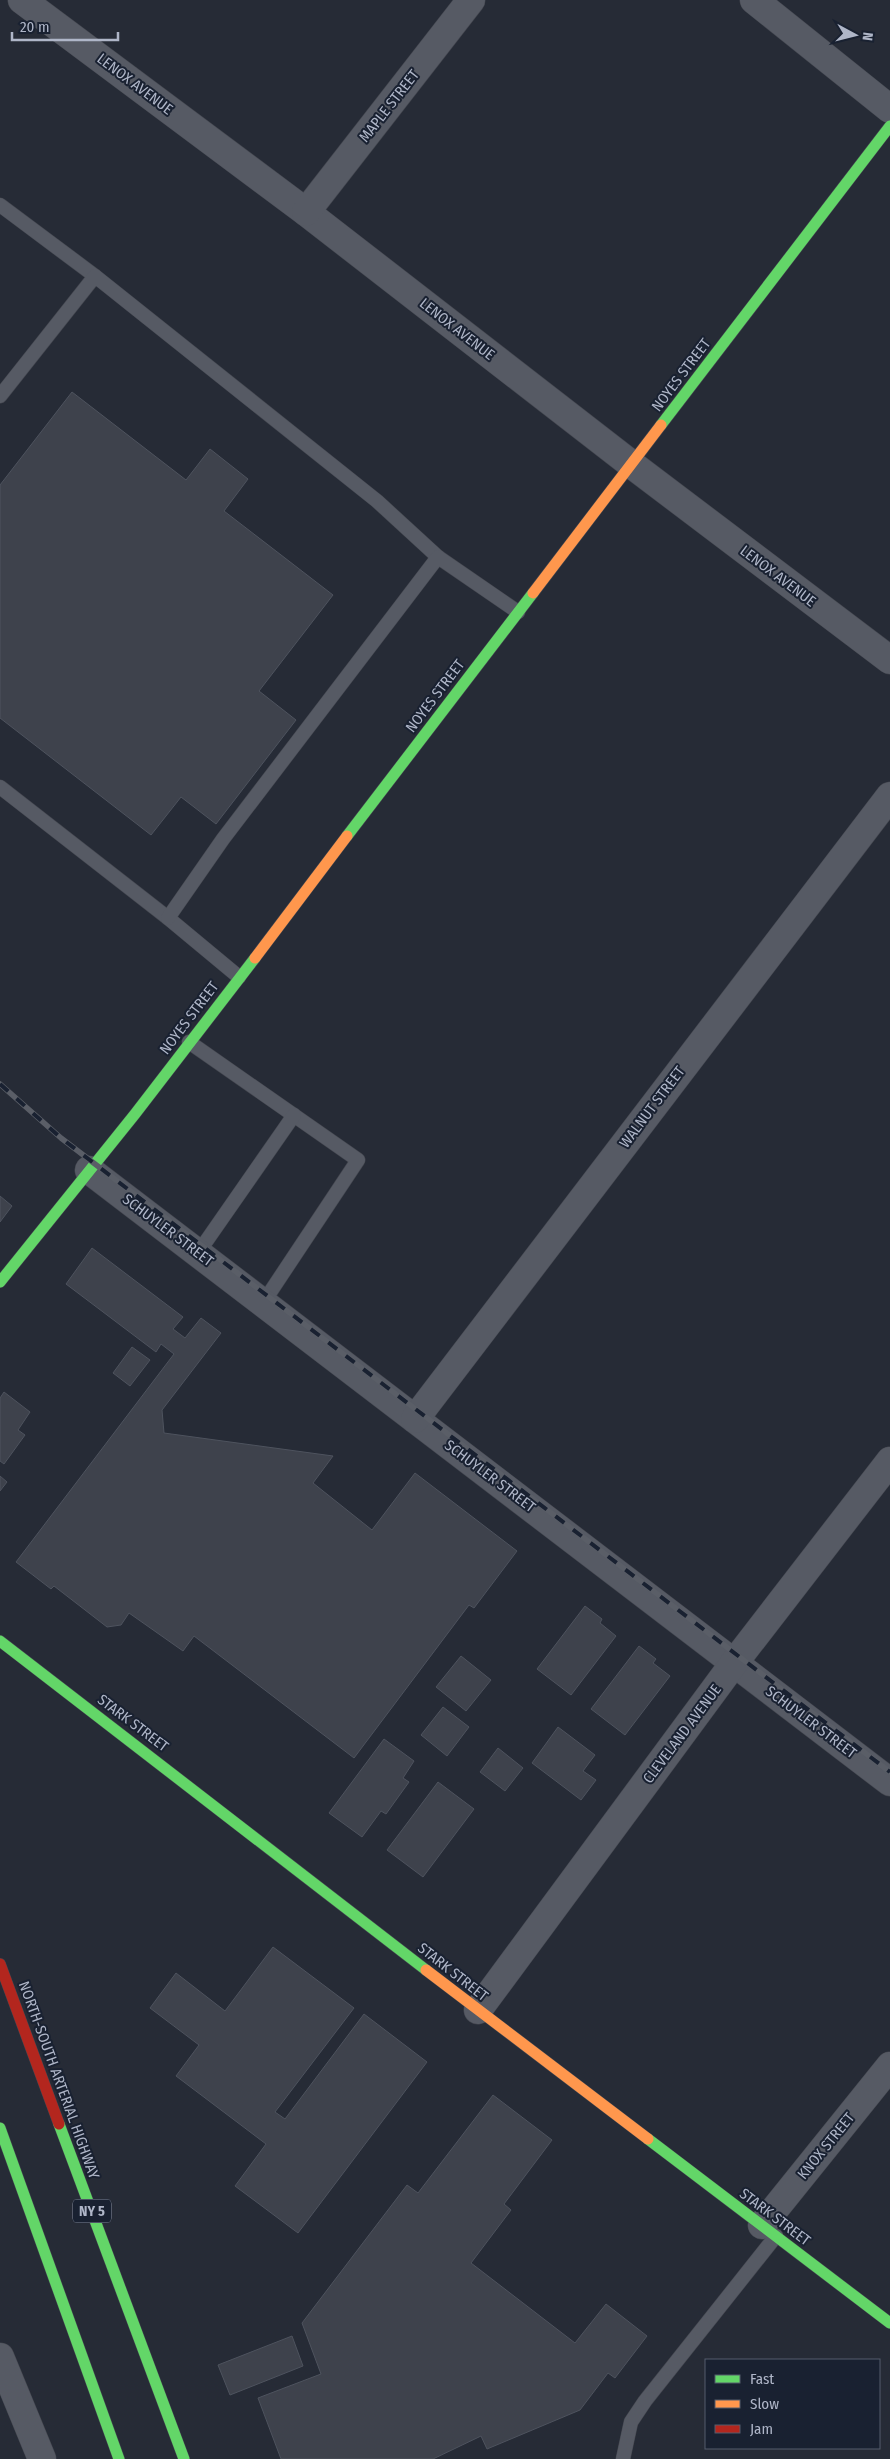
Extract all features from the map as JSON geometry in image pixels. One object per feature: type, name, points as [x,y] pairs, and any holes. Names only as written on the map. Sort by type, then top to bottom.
[{"type":"main road","name":"NOYES STREET","points":[[0,1282],[189,1042],[890,126]]},
{"type":"main road","name":"STARK STREET","points":[[0,1641],[478,2010],[890,2323]]},
{"type":"main road","name":"NORTH-SOUTH ARTERIAL HIGHWAY","points":[[0,1964],[184,2459]]},
{"type":"main road","points":[[0,2128],[119,2459]]},
{"type":"street","name":"LENOX AVENUE","points":[[22,0],[306,212],[631,464],[890,660]]},
{"type":"street","name":"MAPLE STREET","points":[[306,212],[471,0]]},
{"type":"street","points":[[754,0],[890,109]]},
{"type":"street","name":"WALNUT STREET","points":[[416,1419],[890,796]]},
{"type":"street","name":"SCHUYLER STREET","points":[[89,1170],[890,1782]]},
{"type":"street","name":"CLEVELAND AVENUE","points":[[478,2010],[734,1663],[890,1462]]},
{"type":"street","name":"KNOX STREET","points":[[769,2231],[890,2066]]},
{"type":"street","points":[[0,2357],[42,2459]]},
{"type":"lane","points":[[0,205],[95,276],[377,502],[438,557],[518,612]]},
{"type":"lane","points":[[0,396],[95,276]]},
{"type":"lane","points":[[168,918],[223,839],[438,557]]},
{"type":"lane","points":[[0,788],[168,918],[239,977]]},
{"type":"lane","points":[[189,1042],[358,1160],[263,1303]]},
{"type":"lane","points":[[198,1253],[294,1115]]},
{"type":"lane","points":[[623,2459],[631,2422],[769,2231]]},
{"type":"building","points":[[72,392],[186,480],[210,449],[248,479],[224,511],[333,595],[259,691],[296,720],[216,824],[181,797],[151,835],[0,718],[0,485]]},
{"type":"building","points":[[0,1196],[12,1206],[0,1222]]},
{"type":"building","points":[[92,1248],[183,1317],[173,1329],[185,1338],[201,1318],[221,1333],[162,1410],[164,1433],[333,1456],[313,1483],[372,1530],[415,1473],[517,1551],[474,1608],[469,1605],[354,1758],[194,1636],[183,1651],[129,1613],[121,1625],[107,1627],[54,1586],[51,1589],[16,1562],[174,1354],[161,1344],[156,1352],[66,1284]]},
{"type":"building","points":[[132,1347],[150,1360],[130,1386],[113,1373]]},
{"type":"building","points":[[4,1392],[30,1412],[18,1430],[25,1435],[4,1464],[0,1461],[0,1398]]},
{"type":"building","points":[[0,1476],[7,1482],[0,1491]]},
{"type":"building","points":[[585,1606],[602,1619],[600,1623],[616,1636],[571,1695],[537,1669]]},
{"type":"building","points":[[639,1646],[656,1659],[653,1663],[670,1676],[625,1735],[591,1709]]},
{"type":"building","points":[[461,1656],[491,1680],[466,1711],[436,1687]]},
{"type":"building","points":[[443,1707],[469,1727],[447,1756],[421,1735]]},
{"type":"building","points":[[558,1727],[595,1755],[583,1771],[596,1780],[581,1800],[532,1763]]},
{"type":"building","points":[[384,1739],[414,1761],[403,1778],[409,1782],[386,1814],[381,1811],[362,1837],[329,1813]]},
{"type":"building","points":[[498,1748],[523,1768],[505,1791],[480,1772]]},
{"type":"building","points":[[438,1782],[474,1809],[423,1877],[387,1850]]},
{"type":"building","points":[[273,1947],[354,2008],[275,2112],[285,2119],[364,2014],[427,2062],[298,2233],[235,2186],[266,2144],[176,2076],[199,2045],[150,2008],[176,1973],[225,2011]]},
{"type":"building","points":[[493,2095],[552,2140],[504,2204],[511,2210],[471,2263],[575,2343],[606,2304],[647,2336],[615,2378],[608,2373],[580,2410],[487,2449],[481,2436],[433,2459],[281,2459],[258,2398],[321,2374],[302,2323],[407,2185],[418,2193]]},
{"type":"building","points":[[292,2336],[303,2366],[230,2395],[218,2365]]},
{"type":"railway","points":[[0,1084],[61,1138],[890,1772]]},
{"type":"traffic: fast","points":[[661,425],[890,126]]},
{"type":"traffic: fast","points":[[347,836],[533,593]]},
{"type":"traffic: fast","points":[[0,1282],[135,1114],[255,958]]},
{"type":"traffic: fast","points":[[0,1641],[426,1970]]},
{"type":"traffic: fast","points":[[59,2124],[184,2459]]},
{"type":"traffic: fast","points":[[0,2128],[119,2459]]},
{"type":"traffic: fast","points":[[648,2139],[890,2323]]},
{"type":"traffic: slow","points":[[533,593],[661,425]]},
{"type":"traffic: slow","points":[[255,958],[347,836]]},
{"type":"traffic: slow","points":[[426,1970],[648,2139]]},
{"type":"traffic: jam","points":[[0,1964],[59,2124]]}]
